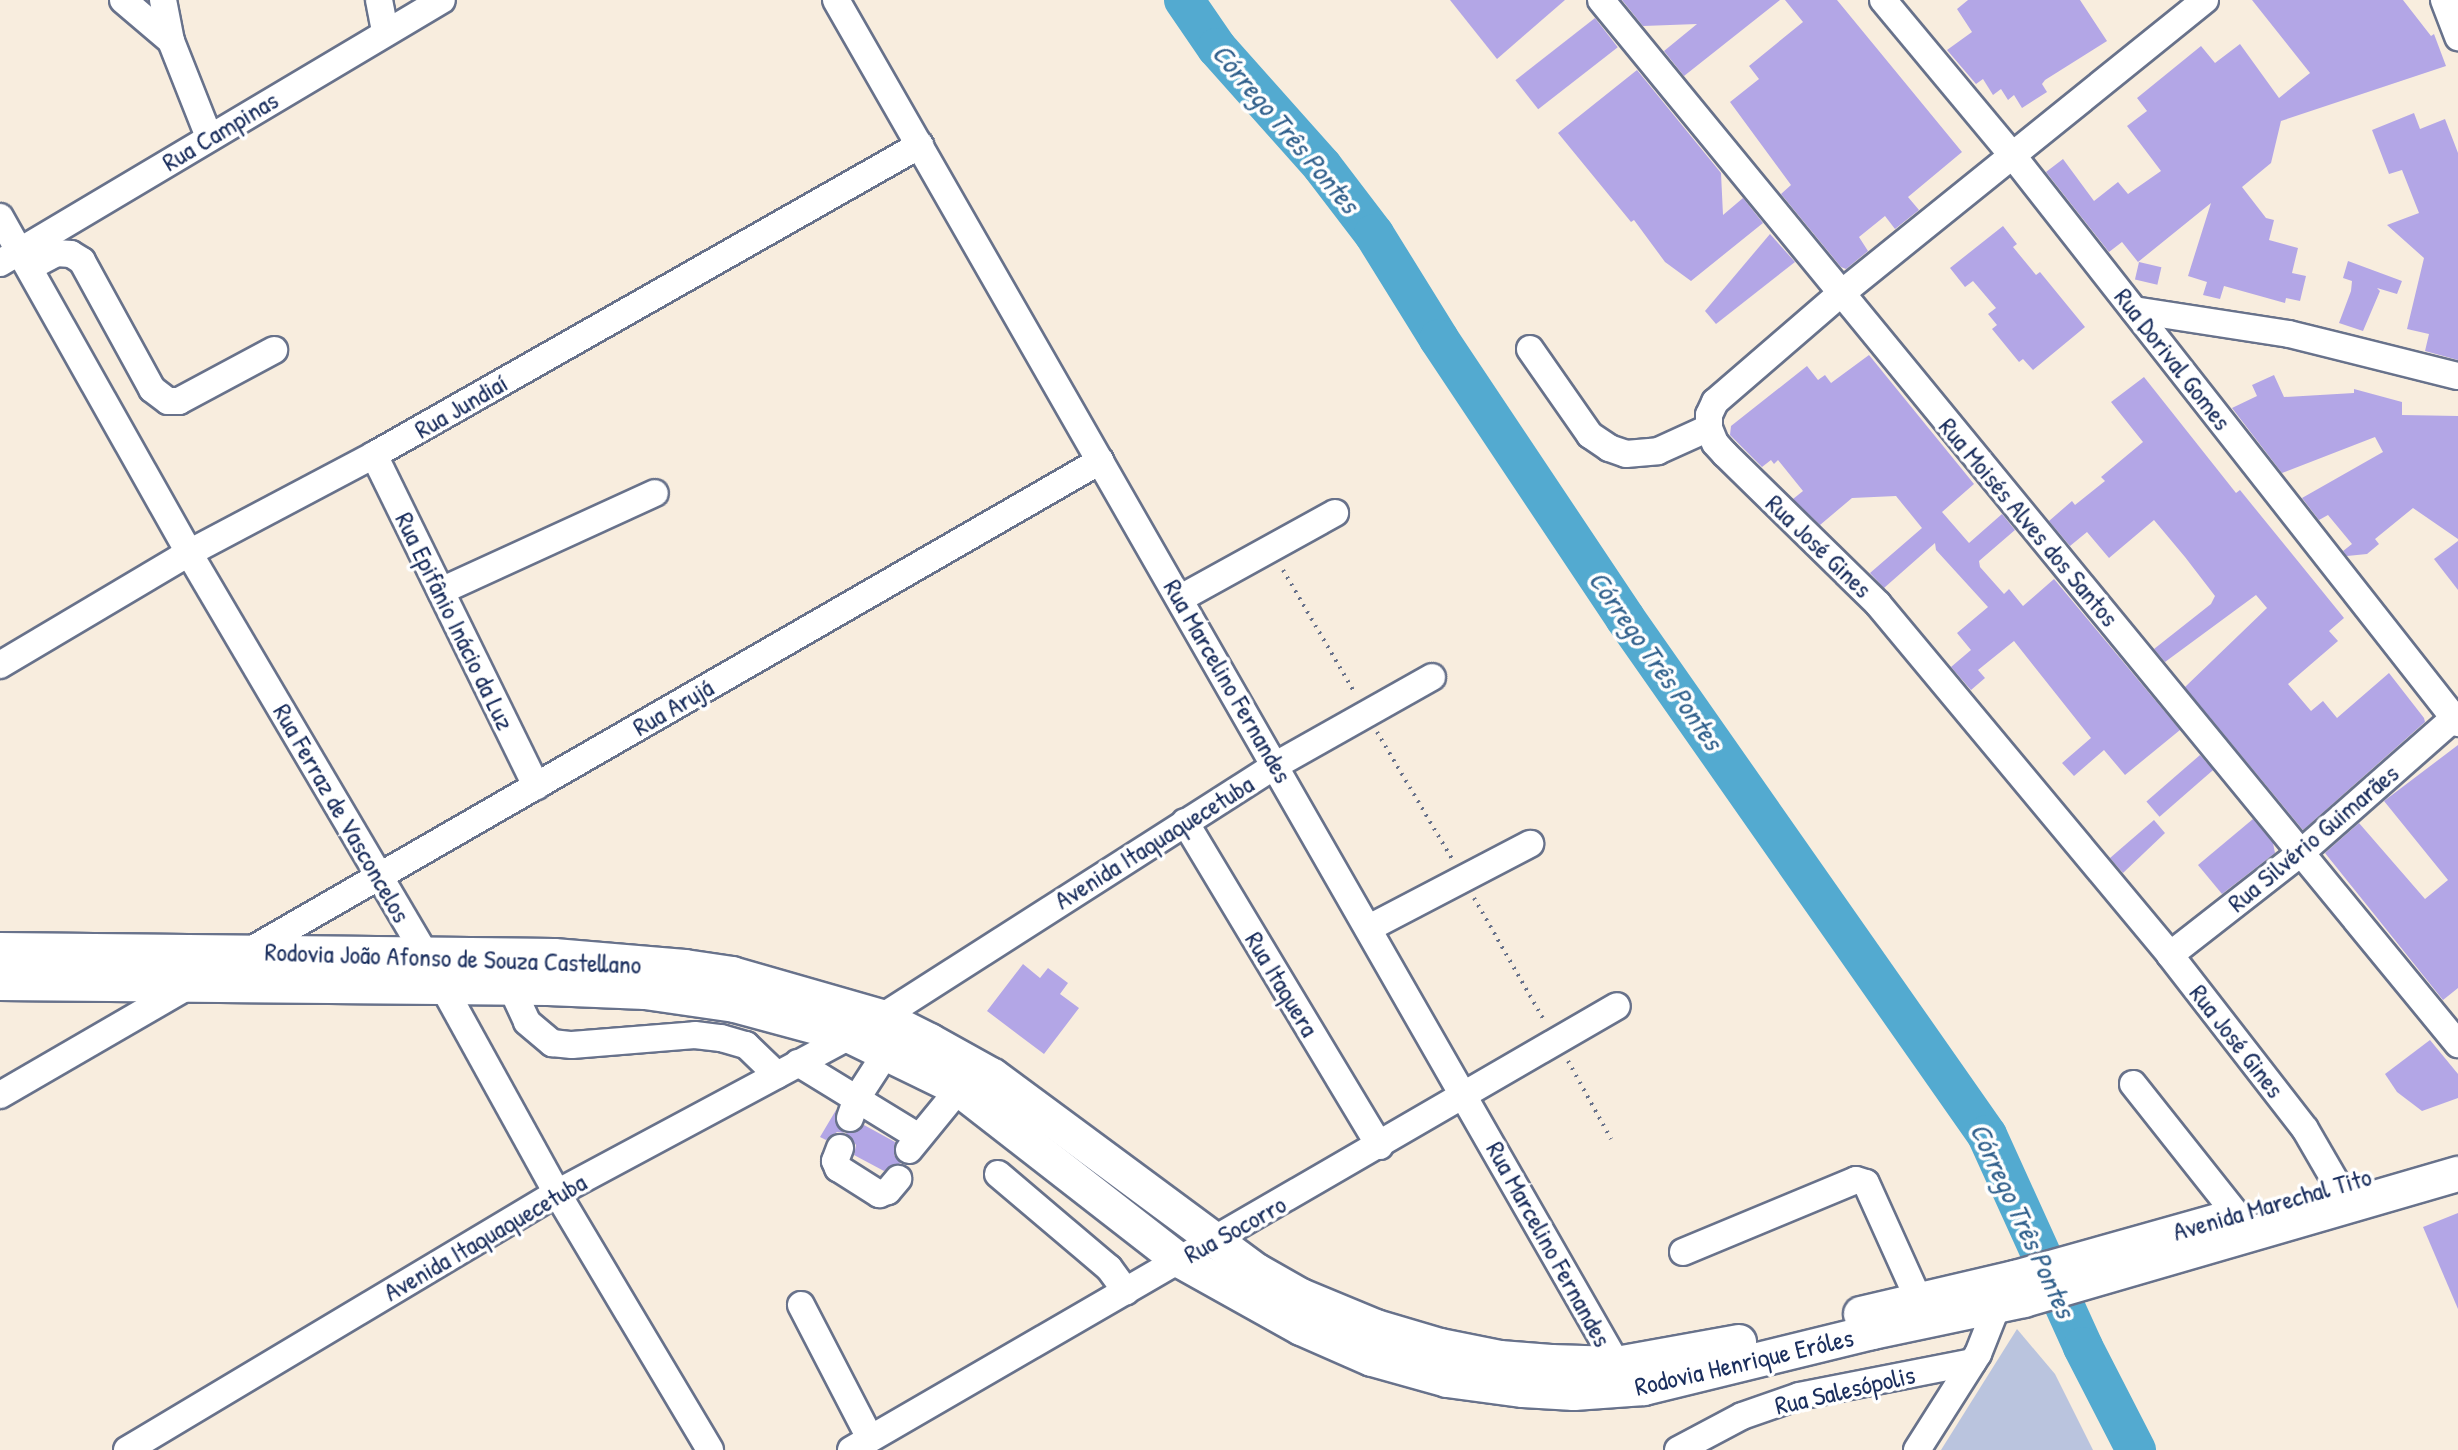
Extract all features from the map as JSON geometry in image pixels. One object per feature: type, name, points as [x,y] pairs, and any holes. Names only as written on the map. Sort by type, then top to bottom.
[{"type":"main road","name":"Rodovia João Afonso de Souza Castellano","points":[[0,950],[554,956],[685,967],[786,987],[882,1017],[993,1076],[1214,1241]]},
{"type":"main road","name":"Rodovia João Afonso de Souza Castellano","points":[[0,983],[186,987],[511,987],[645,992],[735,1005],[850,1036],[959,1089],[1179,1260]]},
{"type":"main road","name":"Avenida Marechal Tito","points":[[2076,1273],[2237,1215],[2458,1149]]},
{"type":"main road","name":"Avenida Marechal Tito","points":[[2076,1273],[2458,1174]]},
{"type":"main road","name":"Rodovia Henrique Eróles","points":[[1214,1241],[1301,1296],[1376,1327],[1440,1346],[1500,1358],[1617,1364],[2012,1295],[2076,1273]]},
{"type":"main road","name":"Rodovia Henrique Eróles","points":[[1179,1260],[1301,1328],[1372,1359],[1447,1380],[1523,1390],[1574,1393],[1644,1388],[1925,1309]]},
{"type":"street","points":[[123,0],[171,41]]},
{"type":"street","points":[[163,0],[171,41],[209,137]]},
{"type":"street","points":[[379,0],[385,32]]},
{"type":"street","name":"Rua Campinas","points":[[17,261],[209,137],[442,0]]},
{"type":"street","name":"Rua Marcelino Fernandes","points":[[836,0],[1617,1364]]},
{"type":"street","name":"Rua Moisés Alves dos Santos","points":[[1601,0],[2457,1042]]},
{"type":"street","name":"Rua Dorival Gomes","points":[[1883,0],[2013,156],[2456,720]]},
{"type":"street","points":[[1530,349],[1590,435],[1609,448],[1626,454],[1658,451],[1709,428],[1709,415],[1715,402],[1840,294],[2205,0]]},
{"type":"street","points":[[2444,0],[2458,37]]},
{"type":"street","name":"Rua Jundiaí","points":[[0,665],[189,553],[374,455],[920,145]]},
{"type":"street","name":"Rua Ferraz de Vasconcelos","points":[[0,217],[17,261],[425,954],[557,1193],[710,1450]]},
{"type":"street","points":[[17,261],[56,253],[71,254],[82,261],[152,389],[168,401],[179,401],[274,350]]},
{"type":"street","points":[[2134,310],[2289,334],[2458,376]]},
{"type":"street","name":"Rua José Gines","points":[[1709,428],[1715,443],[1725,454],[1878,604],[2170,955],[2305,1129],[2338,1186]]},
{"type":"street","name":"Rua Epifânio Inácio da Luz","points":[[374,455],[536,786]]},
{"type":"street","name":"Rua Arujá","points":[[246,953],[1100,461]]},
{"type":"street","points":[[441,591],[655,493]]},
{"type":"street","points":[[1181,598],[1335,513]]},
{"type":"street","name":"Avenida Itaquaquecetuba","points":[[882,1017],[1276,765],[1432,677]]},
{"type":"street","name":"Rua Silvério Guimarães","points":[[2170,955],[2302,852],[2456,720]]},
{"type":"street","name":"Rua Itaquera","points":[[1185,822],[1380,1146]]},
{"type":"street","points":[[1369,928],[1530,844]]},
{"type":"street","points":[[0,1095],[186,987]]},
{"type":"street","points":[[511,987],[527,1022],[552,1043],[572,1045],[695,1035],[721,1038],[746,1045],[913,1143],[959,1089]]},
{"type":"street","name":"Rua Socorro","points":[[860,1444],[1380,1146],[1617,1006]]},
{"type":"street","name":"Avenida Itaquaquecetuba","points":[[127,1450],[557,1193],[850,1036]]},
{"type":"street","points":[[853,1108],[886,1053]]},
{"type":"street","points":[[2133,1084],[2237,1215]]},
{"type":"street","points":[[840,1148],[835,1161],[838,1168],[879,1194],[888,1191],[898,1179]]},
{"type":"street","points":[[998,1174],[1109,1268],[1126,1291]]},
{"type":"street","points":[[1683,1252],[1844,1182],[1856,1180],[1866,1183],[1925,1309],[1951,1329],[1976,1358]]},
{"type":"street","points":[[1917,1450],[2012,1295]]},
{"type":"street","points":[[801,1305],[860,1444]]},
{"type":"street","name":"Rua Salesópolis","points":[[1678,1450],[1742,1416],[1799,1396],[1976,1358]]},
{"type":"street","points":[[1935,1421],[1937,1450]]},
{"type":"path","points":[[1271,550],[1611,1139]]},
{"type":"shaded area","points":[[2017,1329],[2055,1374],[2093,1450],[1941,1450]]},
{"type":"building","points":[[1450,0],[1565,0],[1497,59]]},
{"type":"building","points":[[1622,0],[1780,0],[1684,76],[1664,51],[1697,24],[1643,26]]},
{"type":"building","points":[[1785,0],[1837,0],[1962,152],[1908,197],[1919,210],[1895,229],[1885,216],[1859,237],[1868,251],[1846,269],[1841,267],[1781,194],[1791,185],[1730,102],[1759,79],[1749,66],[1803,22]]},
{"type":"building","points":[[1968,0],[2080,0],[2107,41],[2045,80],[2042,84],[2047,92],[2022,108],[2014,95],[2008,100],[2001,89],[1993,95],[1983,79],[1976,84],[1947,50],[1972,32],[1957,9]]},
{"type":"building","points":[[2252,0],[2403,0],[2431,36],[2434,34],[2446,66],[2281,121],[2271,163],[2242,187],[2266,218],[2274,220],[2269,240],[2298,248],[2292,273],[2306,276],[2300,301],[2286,298],[2285,303],[2224,286],[2220,299],[2203,295],[2207,282],[2188,276],[2211,203],[2138,262],[2122,242],[2109,252],[2046,172],[2063,159],[2094,201],[2118,182],[2128,194],[2161,171],[2127,126],[2147,111],[2137,98],[2201,46],[2215,63],[2240,44],[2279,98],[2310,73]]},
{"type":"building","points":[[1595,18],[1618,47],[1538,109],[1515,80]]},
{"type":"building","points":[[1637,70],[1721,173],[1723,215],[1743,198],[1763,223],[1691,281],[1665,262],[1634,220],[1631,222],[1558,133]]},
{"type":"building","points":[[2414,113],[2420,129],[2445,119],[2458,153],[2458,360],[2425,351],[2429,334],[2407,329],[2424,258],[2387,225],[2419,213],[2402,170],[2389,174],[2372,130]]},
{"type":"building","points":[[2003,226],[2017,244],[2013,247],[2036,275],[2040,272],[2085,327],[2033,370],[2023,359],[2019,362],[1992,329],[1997,325],[1988,314],[1996,308],[1973,281],[1965,287],[1950,268]]},
{"type":"building","points":[[1770,234],[1795,262],[1716,324],[1705,311]]},
{"type":"building","points":[[2348,261],[2402,281],[2397,294],[2377,288],[2380,291],[2363,331],[2339,323],[2351,291],[2352,281],[2343,278]]},
{"type":"building","points":[[2139,262],[2161,267],[2157,285],[2135,280]]},
{"type":"building","points":[[1869,355],[1974,484],[1942,512],[1969,543],[2002,514],[2015,530],[1979,561],[1980,567],[2004,594],[2009,589],[2023,606],[2054,579],[2180,730],[2125,775],[2104,750],[2074,776],[2062,763],[2091,738],[2014,641],[1978,670],[1985,678],[1971,690],[1951,667],[1971,650],[1957,633],[1988,607],[1936,550],[1935,543],[1884,588],[1870,573],[1922,528],[1896,496],[1852,498],[1820,525],[1793,499],[1803,491],[1778,460],[1774,464],[1771,460],[1762,467],[1730,435],[1731,426],[1807,366],[1818,380],[1825,375],[1831,383]]},
{"type":"building","points":[[2274,375],[2284,397],[2354,393],[2354,389],[2402,402],[2402,415],[2458,416],[2458,539],[2413,508],[2375,539],[2379,544],[2367,554],[2347,556],[2343,551],[2352,544],[2328,515],[2319,520],[2302,498],[2383,452],[2375,437],[2282,473],[2232,408],[2257,396],[2252,385]]},
{"type":"building","points":[[2144,377],[2236,493],[2240,490],[2344,618],[2329,631],[2338,641],[2288,684],[2311,711],[2323,701],[2337,718],[2389,673],[2424,718],[2425,722],[2303,830],[2185,687],[2267,608],[2256,595],[2165,662],[2154,649],[2211,604],[2215,596],[2185,557],[2154,520],[2109,558],[2087,532],[2070,546],[2049,521],[2072,501],[2075,505],[2105,481],[2101,477],[2143,442],[2111,402]]},
{"type":"building","points":[[2458,541],[2458,590],[2434,559]]},
{"type":"building","points":[[2458,745],[2458,988],[2443,1000],[2325,853],[2359,823],[2425,899],[2448,880],[2384,801]]},
{"type":"building","points":[[2200,755],[2213,770],[2160,817],[2146,802]]},
{"type":"building","points":[[2253,819],[2273,843],[2275,853],[2222,894],[2198,865]]},
{"type":"building","points":[[2154,820],[2165,833],[2123,873],[2110,858]]},
{"type":"building","points":[[1023,964],[1040,978],[1048,968],[1068,983],[1060,994],[1079,1008],[1044,1054],[987,1011]]},
{"type":"building","points":[[2430,1040],[2458,1074],[2458,1098],[2422,1111],[2397,1092],[2385,1074]]},
{"type":"building","points":[[836,1110],[835,1122],[844,1133],[837,1132],[826,1140],[820,1137]]},
{"type":"building","points":[[864,1125],[895,1142],[894,1155],[901,1163],[884,1171],[854,1155],[856,1145],[846,1133],[854,1133]]},
{"type":"building","points":[[2458,1213],[2458,1309],[2423,1227]]},
{"type":"waterway","name":"Córrego Três Pontes","points":[[1184,0],[1217,48],[1322,166],[1374,234],[1439,339],[1625,618],[1987,1135],[2083,1347],[2136,1450]]}]
